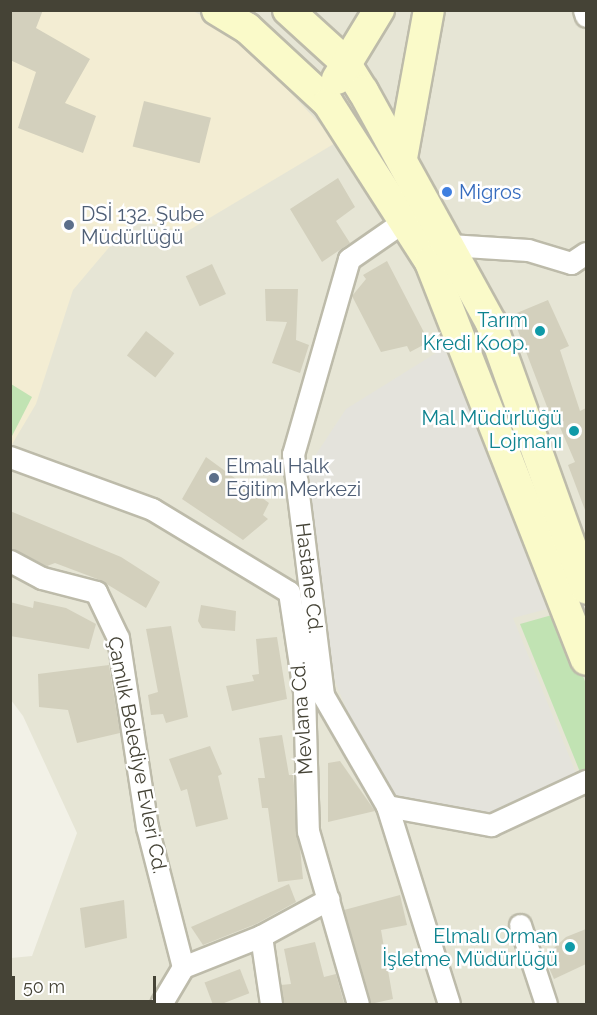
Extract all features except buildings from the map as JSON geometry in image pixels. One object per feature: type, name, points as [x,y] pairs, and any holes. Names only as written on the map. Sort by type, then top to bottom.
[{"type":"main road","points":[[217,10],[247,28],[328,103],[430,262],[586,660]]},
{"type":"main road","points":[[288,10],[344,61],[402,158],[491,323],[586,589]]},
{"type":"main road","points":[[328,103],[344,61],[379,10]]},
{"type":"main road","points":[[402,158],[429,10]]},
{"type":"street","points":[[584,10],[586,16]]},
{"type":"street","points":[[402,158],[404,221]]},
{"type":"street","name":"Hastane Cd.","points":[[404,221],[349,259],[293,454],[314,693],[387,806],[449,1005]]},
{"type":"street","points":[[449,245],[528,250],[571,263],[586,253]]},
{"type":"street","name":"Mevlana Cd.","points":[[10,457],[152,509],[289,592],[314,693],[308,831],[358,1005]]},
{"type":"street","name":"Çamlık Belediye Evleri Cd.","points":[[10,561],[42,578],[96,592],[118,638],[147,828],[183,967]]},
{"type":"street","points":[[387,806],[491,825],[586,781]]},
{"type":"street","points":[[161,1005],[183,967],[261,936],[329,899]]},
{"type":"street","points":[[520,925],[546,1005]]},
{"type":"street","points":[[261,936],[271,1005]]},
{"type":"shaded area","points":[[10,11],[586,11],[586,1004],[11,1004],[11,958],[32,956],[77,833],[23,716],[11,700]]},
{"type":"shaded area","name":"DSİ 132. Şube Müdürlüğü","points":[[11,11],[193,11],[232,31],[337,142],[186,232],[133,219],[73,290],[36,404],[11,446]]},
{"type":"shaded area","points":[[444,348],[551,608],[513,618],[576,773],[492,814],[395,799],[353,725],[334,679],[305,471],[346,409]]},
{"type":"green space","points":[[11,384],[32,397],[11,438]]},
{"type":"green space","points":[[559,613],[586,684],[586,770],[580,772],[520,624]]},
{"type":"place","name":"Migros","points":[[447,192]]},
{"type":"place","name":"DSİ 132. Şube Müdürlüğü","points":[[69,225]]},
{"type":"place","name":"Tarım Kredi Koop.","points":[[540,331]]},
{"type":"place","name":"Mal Müdürlüğü Lojmanı","points":[[574,431]]},
{"type":"place","name":"Elmalı Halk Eğitim Merkezi","points":[[214,478]]},
{"type":"place","name":"Elmalı Orman İşletme Müdürlüğü","points":[[570,947]]}]
